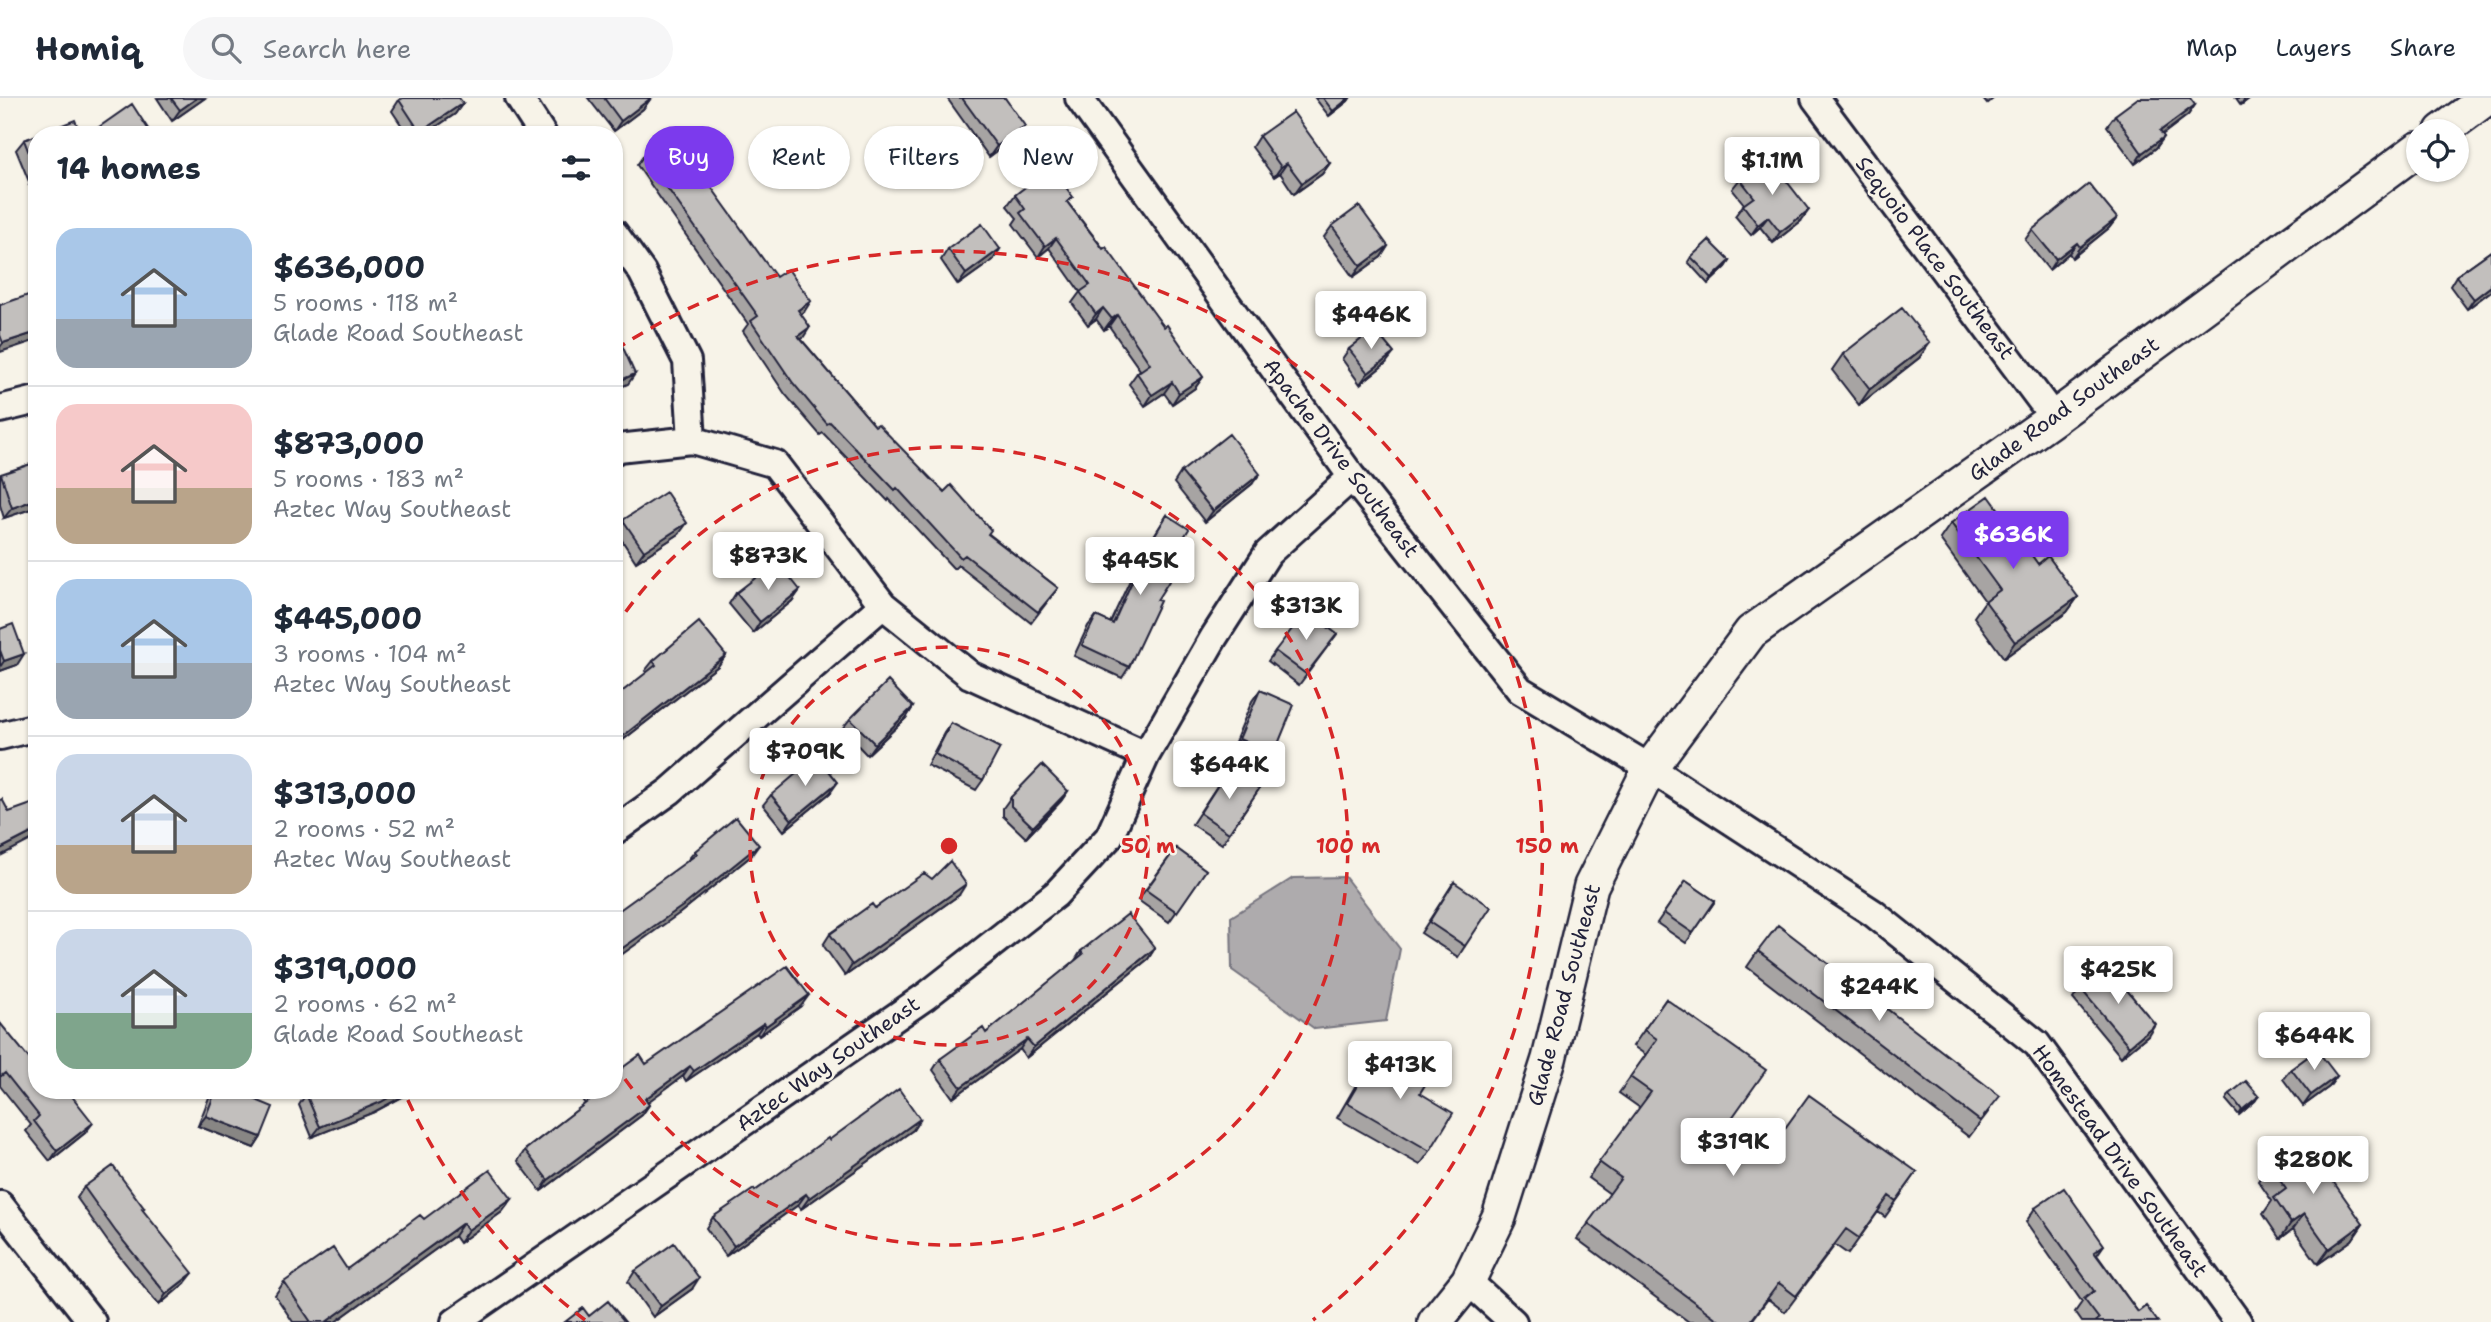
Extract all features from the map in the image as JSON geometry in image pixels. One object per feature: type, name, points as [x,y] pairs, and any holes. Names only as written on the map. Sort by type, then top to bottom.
[{"type":"street","points":[[519,98],[534,126]]},
{"type":"street","name":"Apache Drive Southeast","points":[[1079,98],[1352,477],[1520,690],[1650,768]]},
{"type":"street","name":"Sequoio Place Southeast","points":[[1815,98],[2054,418]]},
{"type":"street","points":[[2458,119],[2487,98]]},
{"type":"street","name":"Glade Road Southeast","points":[[1435,1322],[1468,1281],[1499,1217],[1549,1059],[1591,886],[1650,768],[1751,632],[2054,418],[2406,158]]},
{"type":"street","points":[[623,246],[642,272],[687,361],[692,440]]},
{"type":"street","points":[[0,409],[28,402]]},
{"type":"street","points":[[623,447],[692,440],[775,464],[883,605],[970,675],[1146,755]]},
{"type":"street","name":"Aztec Way Southeast","points":[[455,1322],[926,996],[1056,894],[1109,837],[1146,755],[1214,637],[1268,553],[1352,477]]},
{"type":"street","points":[[623,825],[670,791],[883,605]]},
{"type":"street","points":[[0,736],[28,729]]},
{"type":"street","name":"Homestead Drive Southeast","points":[[1650,768],[1873,912],[2037,1044],[2238,1322]]},
{"type":"street","points":[[0,1205],[92,1322]]},
{"type":"street","points":[[1468,1281],[1513,1322]]},
{"type":"shaded area","points":[[1345,877],[1400,949],[1386,1021],[1315,1029],[1232,970],[1231,917],[1293,878]]},
{"type":"building","points":[[171,98],[197,98],[180,110]]},
{"type":"building","points":[[459,98],[463,103],[429,126],[416,126],[399,100]]},
{"type":"building","points":[[604,98],[651,98],[621,121]]},
{"type":"building","points":[[962,98],[1005,98],[1025,126],[998,126],[997,146]]},
{"type":"building","points":[[1323,98],[1349,98],[1333,111]]},
{"type":"building","points":[[2138,98],[2190,98],[2195,105],[2160,131],[2164,137],[2142,153],[2115,115]]},
{"type":"building","points":[[132,104],[146,126],[100,126]]},
{"type":"building","points":[[1293,112],[1330,163],[1302,183],[1287,163],[1281,167],[1259,136]]},
{"type":"building","points":[[75,120],[77,126],[60,126]]},
{"type":"building","points":[[1768,157],[1809,210],[1780,232],[1768,217],[1758,225],[1743,205],[1754,197],[1740,179]]},
{"type":"building","points":[[2089,184],[2117,218],[2080,247],[2077,243],[2056,259],[2032,230]]},
{"type":"building","points":[[668,189],[713,189],[776,277],[788,269],[811,301],[798,310],[810,327],[798,336],[875,426],[878,424],[944,492],[951,485],[991,530],[988,534],[1058,588],[1038,612],[965,555],[961,558],[897,488],[895,490],[830,422],[827,424],[793,383],[751,321],[758,316]]},
{"type":"building","points":[[1023,189],[1067,189],[1073,197],[1067,202],[1103,249],[1106,247],[1164,327],[1167,325],[1203,377],[1179,393],[1172,382],[1152,395],[1137,373],[1150,364],[1117,315],[1112,319],[1103,308],[1096,314],[1080,292],[1090,285],[1056,238],[1045,246],[1020,213],[1025,209],[1015,195]]},
{"type":"building","points":[[1359,206],[1388,246],[1361,266],[1332,226]]},
{"type":"building","points":[[982,224],[1000,249],[966,274],[948,249]]},
{"type":"building","points":[[1709,240],[1730,261],[1712,278],[1691,257]]},
{"type":"building","points":[[2491,251],[2491,286],[2474,299],[2456,276]]},
{"type":"building","points":[[28,295],[28,335],[3,343],[0,335],[0,305]]},
{"type":"building","points":[[1902,308],[1930,343],[1870,389],[1843,354]]},
{"type":"building","points":[[1374,329],[1394,353],[1368,373],[1349,349]]},
{"type":"building","points":[[623,348],[635,374],[623,379]]},
{"type":"building","points":[[1229,434],[1260,474],[1213,511],[1181,472]]},
{"type":"building","points":[[28,465],[28,502],[12,508],[1,474]]},
{"type":"building","points":[[666,492],[687,523],[644,551],[623,520]]},
{"type":"building","points":[[1989,496],[2038,564],[2048,556],[2078,597],[2015,642],[1985,601],[2000,590],[1951,523]]},
{"type":"building","points":[[1167,515],[1189,529],[1176,550],[1185,556],[1157,600],[1160,601],[1129,667],[1082,645],[1096,616],[1113,624],[1138,568],[1136,566]]},
{"type":"building","points":[[777,561],[800,590],[760,622],[736,593]]},
{"type":"building","points":[[1306,611],[1337,634],[1306,674],[1275,651]]},
{"type":"building","points":[[699,622],[726,655],[623,736],[623,691],[656,665],[653,661]]},
{"type":"building","points":[[13,624],[24,654],[4,661],[0,650],[0,629]]},
{"type":"building","points":[[888,681],[913,707],[875,744],[850,719]]},
{"type":"building","points":[[1260,690],[1294,705],[1274,754],[1239,739]]},
{"type":"building","points":[[951,723],[1000,748],[983,780],[935,754]]},
{"type":"building","points":[[817,756],[838,782],[792,820],[771,795]]},
{"type":"building","points":[[1042,765],[1068,791],[1033,827],[1011,806],[1011,797]]},
{"type":"building","points":[[1229,768],[1259,789],[1229,833],[1200,813]]},
{"type":"building","points":[[2,799],[9,812],[28,805],[28,835],[0,849]]},
{"type":"building","points":[[736,817],[759,845],[687,903],[623,948],[623,907],[697,854],[695,851]]},
{"type":"building","points":[[1176,848],[1206,870],[1177,912],[1146,890]]},
{"type":"building","points":[[950,861],[966,884],[852,965],[830,934],[872,904],[875,908],[924,873],[932,879]]},
{"type":"building","points":[[1686,881],[1715,901],[1693,933],[1664,913]]},
{"type":"building","points":[[1454,882],[1491,907],[1465,946],[1429,922]]},
{"type":"building","points":[[1128,914],[1155,948],[1034,1047],[1027,1039],[961,1087],[940,1059],[983,1028],[986,1033]]},
{"type":"building","points":[[1778,925],[2000,1096],[1980,1121],[1758,951]]},
{"type":"building","points":[[787,966],[809,995],[766,1026],[764,1023],[694,1071],[690,1066],[645,1099],[649,1105],[548,1180],[525,1150],[591,1099],[623,1099],[623,1067],[640,1055],[646,1064]]},
{"type":"building","points":[[2107,966],[2155,1024],[2129,1046],[2080,988]]},
{"type":"building","points":[[1666,999],[1766,1070],[1732,1118],[1772,1146],[1809,1095],[1917,1172],[1896,1201],[1889,1196],[1859,1238],[1846,1229],[1796,1296],[1779,1283],[1750,1322],[1721,1322],[1588,1223],[1621,1178],[1599,1162],[1651,1092],[1630,1077],[1657,1039],[1644,1030]]},
{"type":"building","points":[[0,1023],[28,1057],[28,1099],[74,1099],[93,1123],[57,1151],[34,1121],[39,1116],[5,1073],[0,1077]]},
{"type":"building","points":[[1378,1050],[1428,1080],[1420,1093],[1453,1113],[1430,1151],[1347,1103]]},
{"type":"building","points":[[2317,1050],[2337,1076],[2311,1095],[2291,1069]]},
{"type":"building","points":[[2246,1081],[2259,1096],[2242,1110],[2230,1094]]},
{"type":"building","points":[[899,1089],[920,1119],[809,1198],[806,1194],[734,1246],[713,1217],[754,1189],[755,1191]]},
{"type":"building","points":[[213,1099],[254,1099],[273,1107],[261,1137],[206,1116]]},
{"type":"building","points":[[308,1099],[386,1099],[381,1102],[320,1127]]},
{"type":"building","points":[[2304,1140],[2363,1224],[2329,1249],[2304,1214],[2291,1223],[2274,1198],[2286,1189],[2269,1165]]},
{"type":"building","points":[[113,1166],[144,1208],[142,1209],[193,1273],[166,1294],[84,1187]]},
{"type":"building","points":[[490,1170],[512,1199],[468,1230],[463,1223],[326,1322],[311,1322],[284,1282],[333,1248],[347,1269],[420,1215],[424,1219]]},
{"type":"building","points":[[2064,1188],[2104,1245],[2094,1252],[2138,1312],[2146,1306],[2158,1322],[2094,1322],[2099,1319],[2084,1299],[2094,1291],[2035,1208]]},
{"type":"building","points":[[674,1243],[699,1278],[661,1306],[635,1271]]},
{"type":"building","points":[[608,1301],[625,1322],[565,1322],[583,1308],[589,1316]]}]
